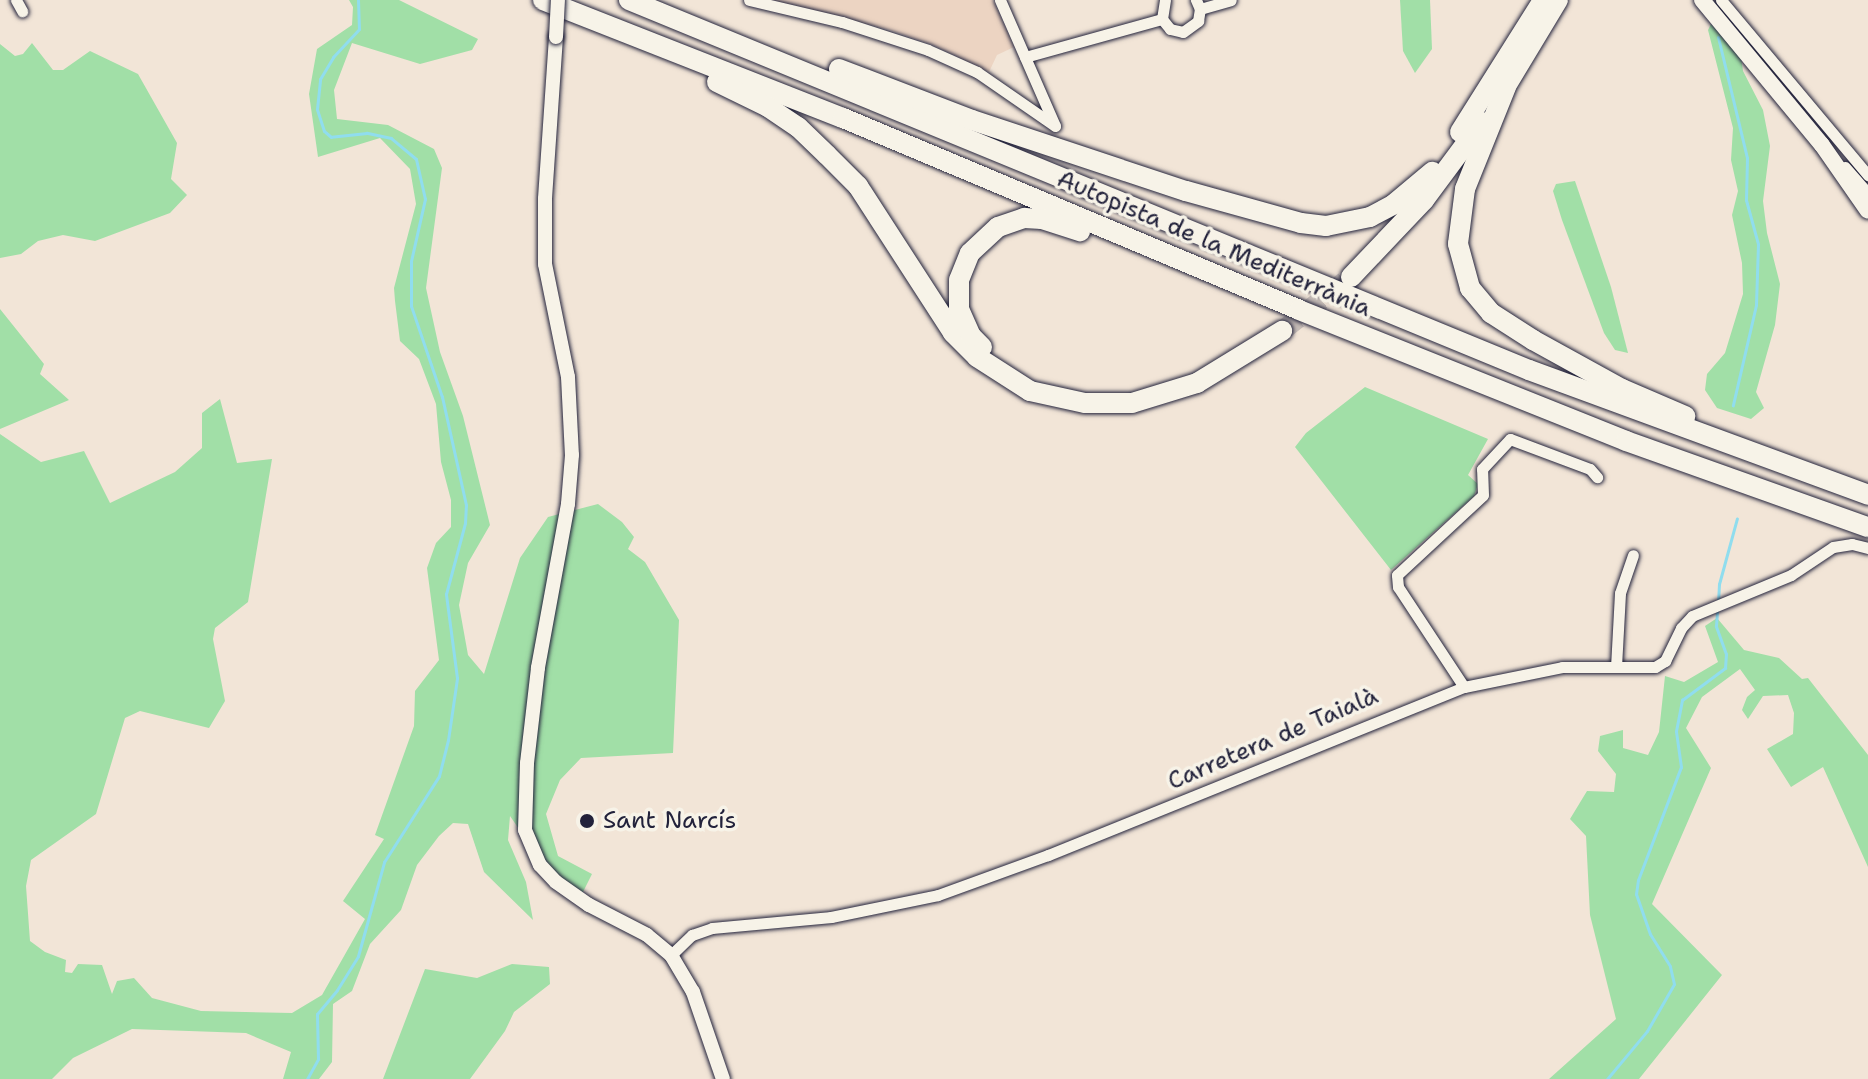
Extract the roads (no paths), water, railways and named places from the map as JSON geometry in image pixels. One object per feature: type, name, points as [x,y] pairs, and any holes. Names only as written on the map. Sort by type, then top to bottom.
[{"type":"highway","name":"Autopista de la Mediterrània","points":[[543,0],[843,118],[1239,285],[1626,441],[1868,527]]},
{"type":"highway","name":"Autopista de la Mediterrània","points":[[629,0],[1529,370],[1868,495]]},
{"type":"highway","points":[[1543,0],[1432,172],[1407,206],[1345,274],[1424,200],[1506,87],[1558,0]]},
{"type":"highway","points":[[682,21],[840,69],[972,120],[1186,191],[1301,223],[1326,226],[1370,217],[1394,204],[1432,172]]},
{"type":"highway","points":[[604,23],[641,50],[729,87],[798,127],[858,186],[953,333],[977,357],[1030,391],[1105,405],[1148,399],[1197,383],[1277,328],[1213,363],[1172,380],[1133,390],[1091,394],[1052,387],[995,360],[971,336],[959,309],[962,268],[970,253],[998,227],[1024,218],[1057,222],[1239,285]]},
{"type":"highway","points":[[1506,87],[1465,189],[1458,231],[1463,270],[1478,300],[1500,318],[1567,359],[1622,389],[1715,428],[1769,459]]},
{"type":"main road","points":[[1702,0],[1822,145],[1868,211]]},
{"type":"street","points":[[558,0],[545,199],[545,264],[568,377],[572,455],[568,504],[538,668],[527,763],[525,830],[533,853],[556,882],[589,905],[647,935],[671,955],[693,992],[723,1079]]},
{"type":"street","points":[[749,0],[842,22],[928,50],[977,72],[1055,126],[1000,0]]},
{"type":"street","points":[[1165,0],[1162,19],[1170,29],[1183,32],[1194,26],[1198,4],[1231,0]]},
{"type":"street","points":[[1718,0],[1719,21]]},
{"type":"street","points":[[1718,0],[1868,175]]},
{"type":"street","points":[[1025,57],[1162,19]]},
{"type":"street","points":[[1822,145],[1868,193]]},
{"type":"street","points":[[1464,687],[1398,587],[1397,575],[1483,495],[1482,469],[1510,439],[1590,469],[1597,477]]},
{"type":"street","name":"Carretera de Taialà","points":[[671,955],[692,935],[712,928],[831,917],[938,895],[1048,855],[1464,687],[1562,667],[1658,666],[1665,661],[1681,628],[1692,616],[1799,571],[1833,547],[1852,544],[1868,548]]},
{"type":"street","points":[[1616,667],[1620,593],[1633,555]]},
{"type":"waterway","points":[[307,1079],[318,1059],[317,1014],[337,990],[358,956],[384,862],[439,776],[457,678],[446,594],[465,523],[466,505],[442,397],[411,306],[411,261],[425,199],[416,159],[391,138],[367,133],[331,137],[324,131],[317,109],[320,79],[333,57],[359,29],[358,0]]},
{"type":"waterway","points":[[1718,37],[1747,158],[1746,200],[1758,244],[1756,305],[1733,405]]},
{"type":"waterway","points":[[1718,603],[1719,584],[1737,518]]},
{"type":"waterway","points":[[1607,1079],[1647,1031],[1674,984],[1670,966],[1650,934],[1636,894],[1638,880],[1681,767],[1676,731],[1682,700],[1725,668],[1726,654],[1716,626],[1717,610]]},
{"type":"tunnel","points":[[1282,331],[1345,281]]},
{"type":"place","name":"Sant Narcís","points":[[587,821]]}]
